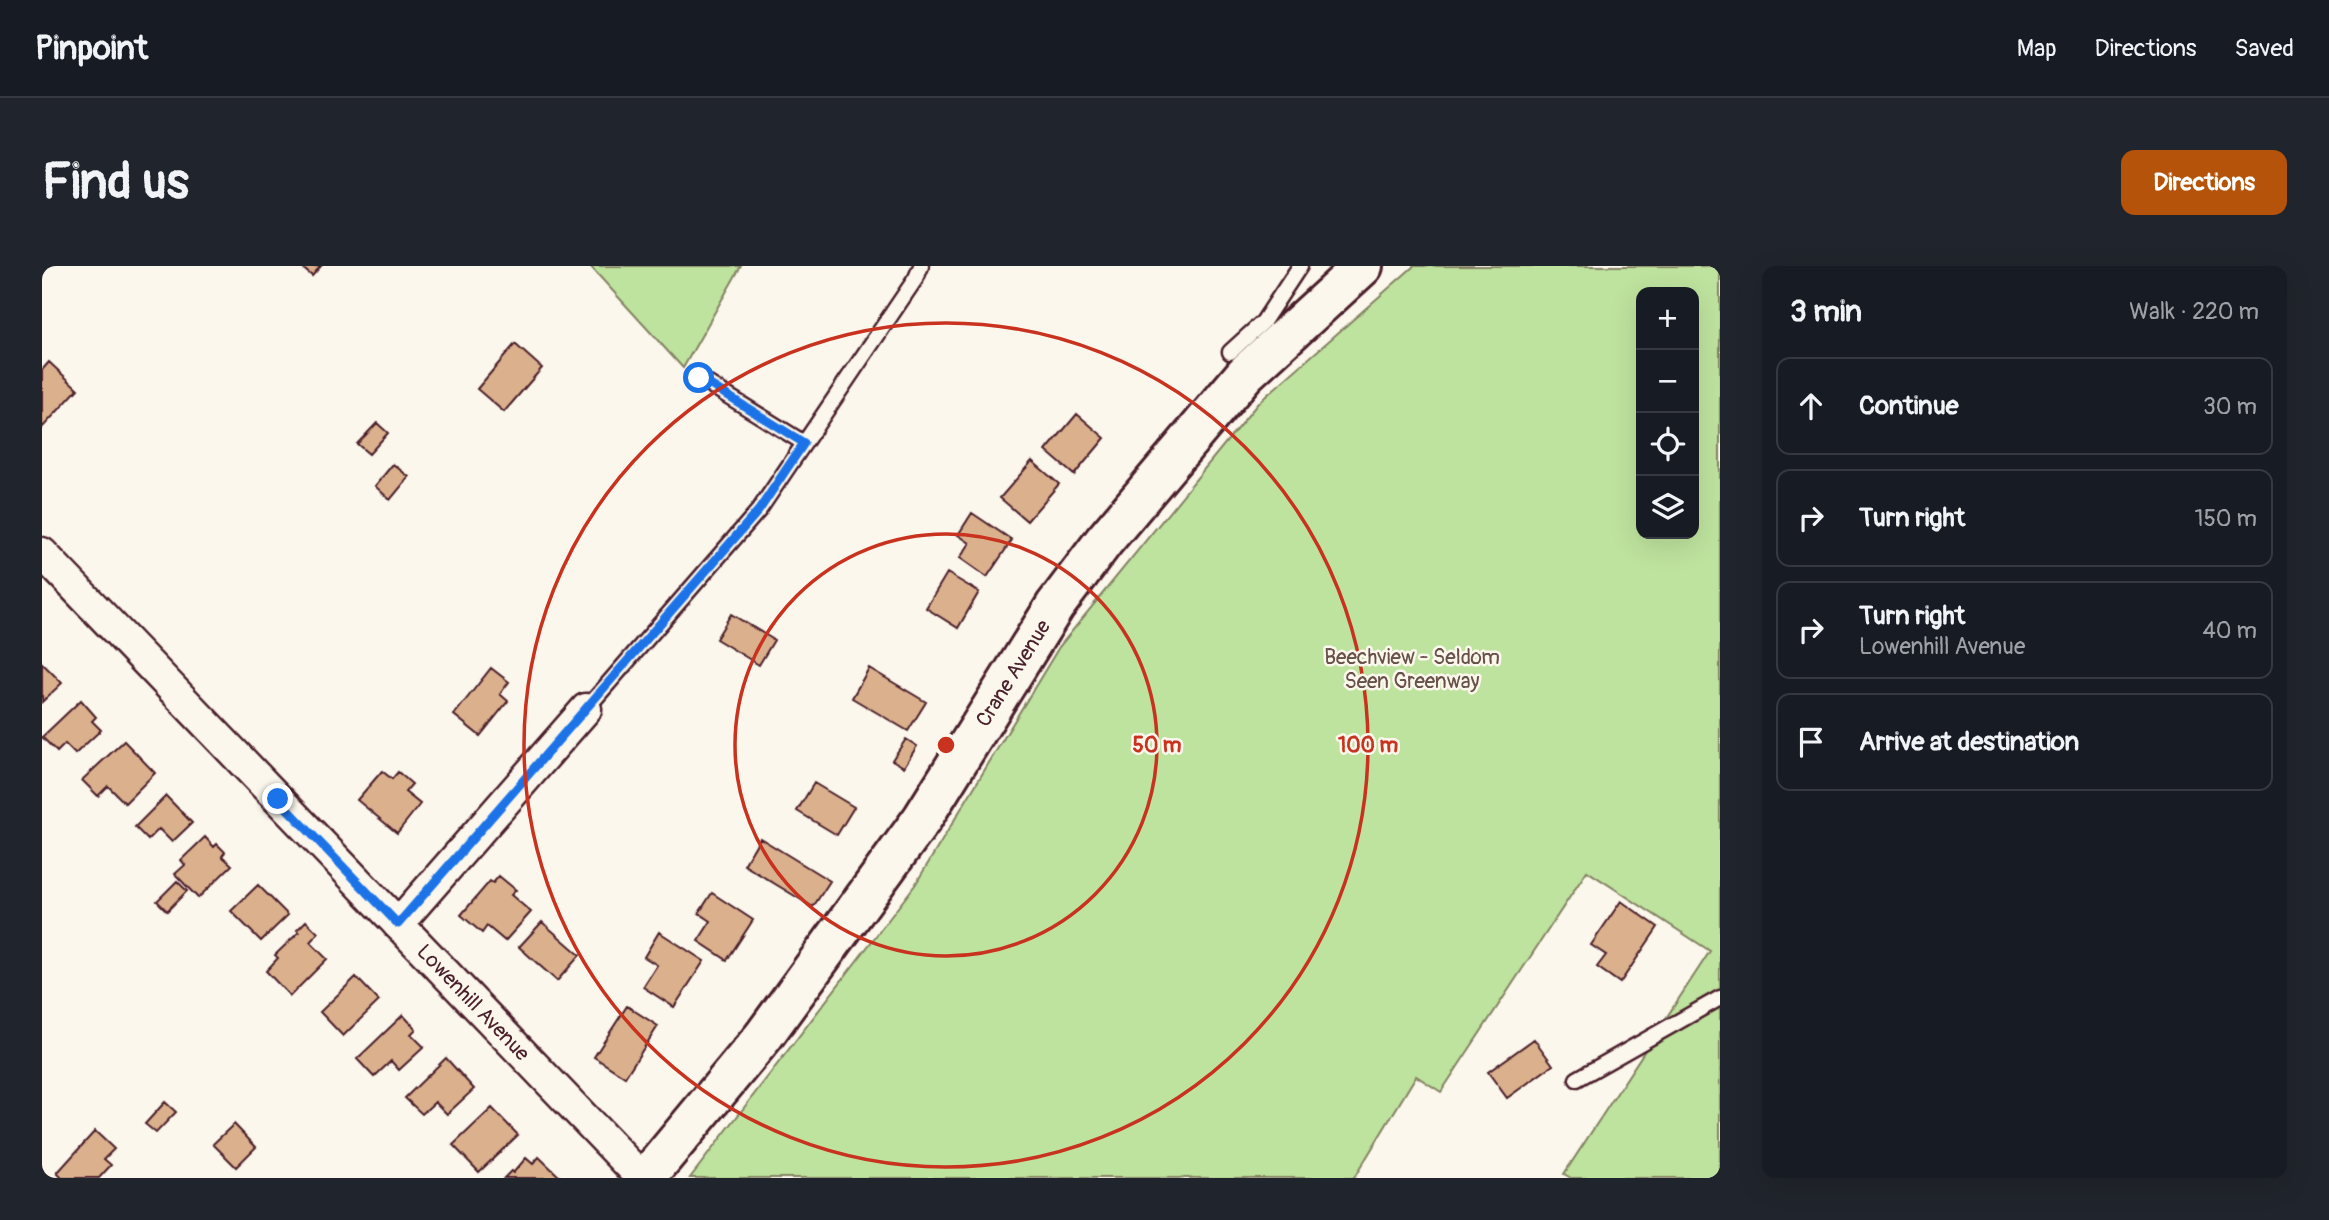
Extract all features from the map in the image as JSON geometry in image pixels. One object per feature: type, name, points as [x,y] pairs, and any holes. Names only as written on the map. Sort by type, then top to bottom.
[{"type":"street","name":"Crane Avenue","points":[[644,1178],[763,1037],[922,819],[1055,606],[1104,541],[1245,374],[1363,266]]},
{"type":"street","name":"Lowenhill Avenue","points":[[42,553],[644,1178]]},
{"type":"street","points":[[398,924],[586,709]]},
{"type":"lane","points":[[586,709],[759,510],[918,272],[928,266]]},
{"type":"lane","points":[[1230,352],[1263,322],[1300,266]]},
{"type":"lane","points":[[699,378],[804,443]]},
{"type":"lane","points":[[1577,1079],[1720,998]]},
{"type":"green space","points":[[590,266],[741,266],[683,368]]},
{"type":"green space","name":"Beechview - Seldom Seen Greenway","points":[[1414,266],[1720,266],[1720,1178],[1571,1178],[1564,1174],[1710,951],[1587,871],[1441,1092],[1416,1076],[1354,1178],[690,1178],[915,885],[1059,647],[1258,403]]},
{"type":"building","points":[[300,266],[321,266],[312,276]]},
{"type":"building","points":[[515,344],[542,368],[504,412],[477,389]]},
{"type":"building","points":[[49,362],[78,389],[42,428],[42,370]]},
{"type":"building","points":[[1077,414],[1105,438],[1074,475],[1046,451]]},
{"type":"building","points":[[377,423],[388,433],[369,454],[357,444]]},
{"type":"building","points":[[1032,461],[1059,484],[1027,521],[1000,498]]},
{"type":"building","points":[[393,464],[409,477],[390,500],[375,486]]},
{"type":"building","points":[[972,513],[1012,540],[987,577],[960,558],[970,543],[958,535]]},
{"type":"building","points":[[947,573],[979,592],[958,628],[926,608]]},
{"type":"building","points":[[731,614],[774,640],[759,665],[716,639]]},
{"type":"building","points":[[42,663],[62,683],[42,702]]},
{"type":"building","points":[[491,668],[509,682],[500,694],[508,701],[480,736],[454,715]]},
{"type":"building","points":[[869,668],[926,702],[908,731],[852,698]]},
{"type":"building","points":[[81,700],[96,717],[92,721],[101,730],[75,754],[65,744],[57,752],[42,737]]},
{"type":"building","points":[[906,739],[917,746],[904,767],[892,760]]},
{"type":"building","points":[[124,741],[155,773],[125,803],[108,786],[98,796],[82,780]]},
{"type":"building","points":[[382,771],[392,779],[398,772],[412,784],[405,792],[420,804],[397,833],[357,800]]},
{"type":"building","points":[[814,783],[854,807],[837,835],[797,811]]},
{"type":"building","points":[[166,796],[192,823],[172,842],[159,829],[148,840],[135,827]]},
{"type":"building","points":[[205,837],[214,847],[217,844],[225,852],[222,856],[232,865],[198,898],[175,874],[185,865],[181,860]]},
{"type":"building","points":[[760,838],[830,881],[813,907],[744,865]]},
{"type":"building","points":[[499,876],[516,890],[511,895],[531,912],[505,941],[487,926],[482,933],[461,915],[490,881],[493,883]]},
{"type":"building","points":[[177,881],[187,891],[167,911],[157,901]]},
{"type":"building","points":[[258,885],[288,915],[261,941],[231,911]]},
{"type":"building","points":[[712,893],[753,920],[727,960],[698,941],[711,921],[699,913]]},
{"type":"building","points":[[1621,901],[1658,927],[1620,983],[1597,967],[1606,955],[1591,945]]},
{"type":"building","points":[[306,921],[318,933],[310,942],[327,959],[290,996],[266,971],[278,958],[275,955],[299,932],[297,930]]},
{"type":"building","points":[[542,922],[580,955],[557,981],[519,947]]},
{"type":"building","points":[[659,932],[704,961],[674,1007],[643,987],[657,965],[644,957]]},
{"type":"building","points":[[356,977],[379,1001],[343,1036],[320,1012]]},
{"type":"building","points":[[627,1006],[658,1026],[625,1077],[594,1057]]},
{"type":"building","points":[[403,1015],[416,1029],[411,1034],[424,1047],[399,1070],[391,1061],[374,1077],[357,1059]]},
{"type":"building","points":[[1534,1039],[1553,1065],[1507,1098],[1488,1072]]},
{"type":"building","points":[[446,1058],[474,1089],[447,1114],[435,1102],[422,1114],[405,1098]]},
{"type":"building","points":[[165,1102],[176,1112],[156,1133],[145,1124]]},
{"type":"building","points":[[492,1108],[518,1135],[479,1172],[453,1145]]},
{"type":"building","points":[[234,1124],[256,1147],[236,1167],[213,1144]]},
{"type":"building","points":[[95,1131],[114,1149],[104,1159],[111,1165],[99,1178],[62,1178],[57,1173]]},
{"type":"building","points":[[539,1157],[561,1178],[504,1178],[511,1171],[513,1173],[526,1158],[533,1164]]},
{"type":"route","points":[[278,799],[398,924],[759,510],[804,443],[699,378]]}]
